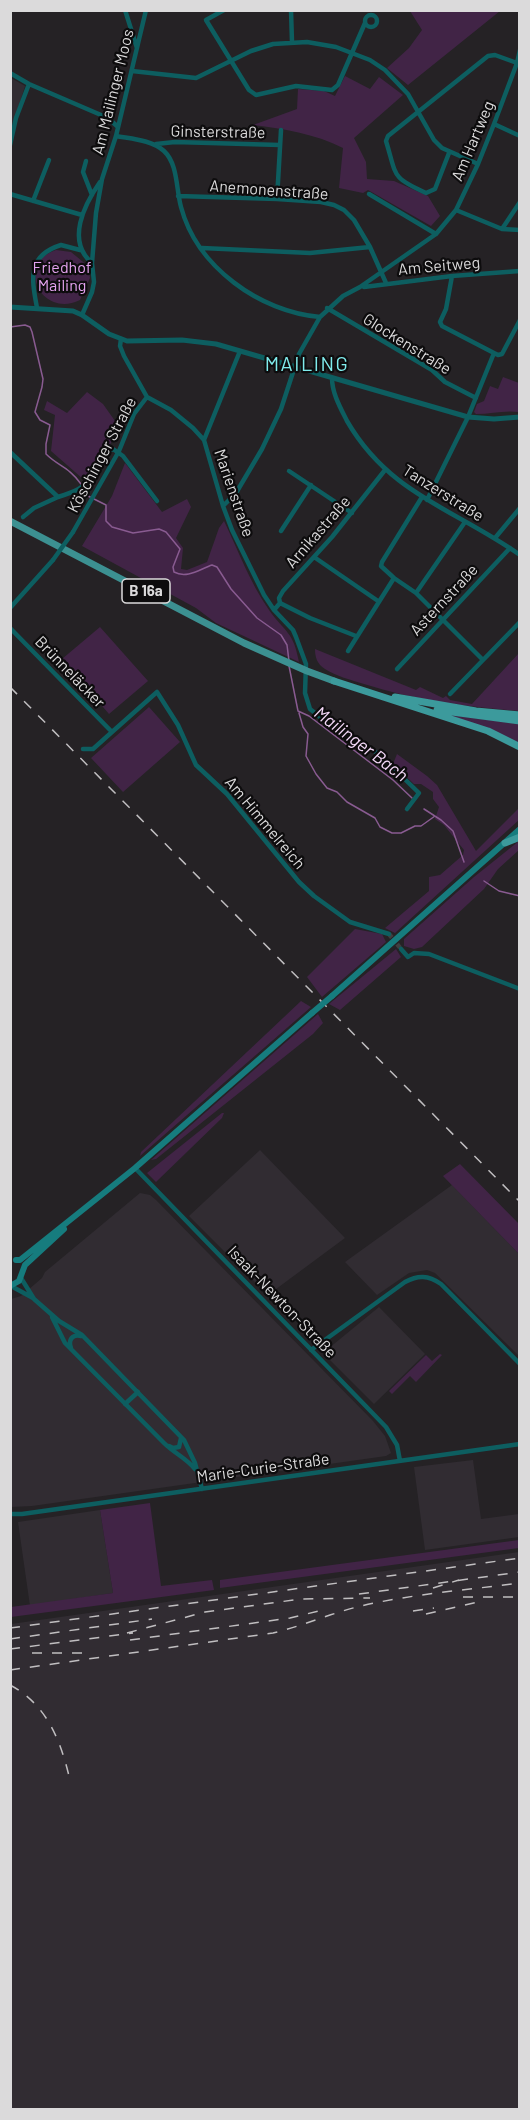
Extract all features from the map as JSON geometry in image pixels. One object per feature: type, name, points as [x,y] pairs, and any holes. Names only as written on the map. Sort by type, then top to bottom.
[{"type":"highway","name":"B 16a","points":[[334,681],[399,703],[477,717],[519,721]]},
{"type":"highway","name":"B 16a","points":[[349,686],[439,705],[519,715]]},
{"type":"highway","points":[[399,703],[488,731],[519,747]]},
{"type":"highway","points":[[505,843],[519,837]]},
{"type":"main road","name":"B 16a","points":[[10,521],[244,643],[281,661],[334,681]]},
{"type":"main road","points":[[13,1259],[21,1260],[135,1168],[519,829]]},
{"type":"main road","points":[[11,1286],[32,1257],[126,1175]]},
{"type":"main road","points":[[13,1259],[21,1274]]},
{"type":"street","points":[[124,10],[137,48]]},
{"type":"street","name":"Am Mailinger Moos","points":[[82,315],[92,292],[96,213],[102,179],[116,136],[146,10]]},
{"type":"street","points":[[224,10],[206,20],[249,90],[256,95],[296,86],[329,90],[338,85],[365,23]]},
{"type":"street","points":[[291,10],[292,42]]},
{"type":"street","points":[[132,71],[196,78],[251,51],[292,42],[321,43],[352,52],[385,70],[408,94],[434,140],[449,153],[478,164]]},
{"type":"street","name":"Am Hartweg","points":[[223,506],[236,493],[262,449],[281,409],[299,354],[327,308],[436,234],[456,210],[494,124],[517,63],[519,50]]},
{"type":"street","points":[[449,153],[435,189],[426,193],[397,177],[386,141],[388,136],[488,56],[517,63]]},
{"type":"street","points":[[10,73],[29,84],[95,112],[118,127]]},
{"type":"street","points":[[10,145],[16,118],[29,84]]},
{"type":"street","points":[[494,124],[519,136]]},
{"type":"street","name":"Ginsterstraße","points":[[277,199],[281,130]]},
{"type":"street","name":"Ginsterstraße","points":[[116,136],[156,144],[175,142],[280,145]]},
{"type":"street","points":[[156,144],[166,153],[172,164],[184,216],[202,248],[224,275],[258,298],[290,313],[320,317]]},
{"type":"street","points":[[33,201],[49,160]]},
{"type":"street","name":"Am Mailinger Moos","points":[[86,161],[83,172],[92,195]]},
{"type":"street","name":"Am Mailinger Moos","points":[[92,263],[81,250],[79,241],[82,215],[102,179]]},
{"type":"street","points":[[10,194],[82,215],[89,209],[96,213]]},
{"type":"street","points":[[369,194],[436,234]]},
{"type":"street","name":"Anemonenstraße","points":[[178,196],[321,202],[344,210],[354,220],[370,247],[386,283]]},
{"type":"street","points":[[502,229],[519,202]]},
{"type":"street","points":[[456,210],[502,229],[519,230]]},
{"type":"street","points":[[37,308],[32,276],[37,262],[46,252],[61,245],[81,250]]},
{"type":"street","points":[[202,248],[310,253],[370,247]]},
{"type":"street","name":"Am Seitweg","points":[[360,287],[519,271]]},
{"type":"street","points":[[452,276],[446,309],[440,322],[442,326],[498,355],[502,354],[519,320]]},
{"type":"street","points":[[10,306],[66,309],[82,315],[109,334],[136,342],[182,340],[203,342],[468,417],[494,419],[519,417]]},
{"type":"street","name":"Glockenstraße","points":[[327,308],[432,370],[445,382],[476,398]]},
{"type":"street","points":[[121,339],[120,346],[124,356],[147,397]]},
{"type":"street","points":[[204,440],[240,351]]},
{"type":"street","points":[[483,660],[416,593],[384,571],[381,566],[425,499],[468,417],[494,353]]},
{"type":"street","name":"Tanzerstraße","points":[[332,378],[332,387],[340,408],[357,437],[385,470],[425,499],[495,538],[519,555]]},
{"type":"street","name":"Marienstraße","points":[[147,397],[171,410],[204,440],[223,506],[250,569],[274,610],[293,630],[307,671]]},
{"type":"street","name":"Köschinger Straße","points":[[10,608],[53,560],[90,506],[119,451],[134,414],[147,397]]},
{"type":"street","points":[[23,517],[34,508],[78,489],[86,483],[93,475],[104,452],[113,449],[119,451],[157,501]]},
{"type":"street","points":[[10,452],[58,497]]},
{"type":"street","name":"Arnikastraße","points":[[274,610],[280,603],[279,598],[283,591],[352,513],[385,470]]},
{"type":"street","points":[[290,471],[352,513]]},
{"type":"street","points":[[281,531],[311,485]]},
{"type":"street","points":[[495,538],[519,508]]},
{"type":"street","points":[[416,593],[465,522]]},
{"type":"street","name":"Asternstraße","points":[[397,669],[510,548]]},
{"type":"street","points":[[314,557],[378,601]]},
{"type":"street","points":[[348,651],[394,578]]},
{"type":"street","points":[[280,603],[310,618],[356,636]]},
{"type":"street","points":[[450,694],[519,622]]},
{"type":"street","name":"Brünneläcker","points":[[10,628],[112,732]]},
{"type":"street","points":[[307,671],[306,701],[314,713],[341,734],[373,750],[419,794],[406,809]]},
{"type":"street","name":"Am Himmelreich","points":[[112,732],[157,692],[178,725],[196,765],[227,794],[299,882],[321,902],[350,922],[389,934]]},
{"type":"street","points":[[83,748],[93,749],[112,732]]},
{"type":"street","points":[[401,949],[408,957],[414,953],[429,954],[519,989]]},
{"type":"street","name":"Isaak-Newton-Straße","points":[[135,1168],[386,1427],[397,1445],[399,1461]]},
{"type":"street","points":[[21,1274],[34,1299]]},
{"type":"street","points":[[311,1350],[405,1282],[418,1276],[424,1276],[441,1284],[519,1364]]},
{"type":"street","points":[[11,1286],[34,1299],[51,1315],[77,1330],[181,1436],[188,1444],[202,1488]]},
{"type":"street","points":[[51,1315],[61,1336],[71,1349],[172,1452],[184,1458],[197,1472]]},
{"type":"street","points":[[71,1349],[69,1343],[73,1336],[78,1335],[86,1339]]},
{"type":"street","points":[[125,1404],[138,1392]]},
{"type":"street","points":[[164,1443],[177,1449],[182,1443],[181,1436]]},
{"type":"street","name":"Marie-Curie-Straße","points":[[10,1514],[519,1444]]},
{"type":"shaded area","points":[[11,78],[25,86],[11,131]]},
{"type":"shaded area","points":[[260,1150],[345,1238],[268,1295],[189,1216]]},
{"type":"shaded area","points":[[452,1185],[519,1254],[519,1356],[435,1273],[427,1270],[409,1273],[377,1295],[345,1262]]},
{"type":"shaded area","points":[[140,1193],[150,1195],[156,1200],[373,1421],[385,1436],[391,1453],[386,1456],[32,1506],[11,1507],[11,1299],[21,1296],[42,1278],[45,1272]]},
{"type":"shaded area","points":[[379,1307],[425,1354],[374,1404],[323,1353]]},
{"type":"shaded area","points":[[473,1460],[481,1519],[519,1514],[519,1537],[425,1550],[414,1467]]},
{"type":"shaded area","points":[[100,1510],[113,1593],[30,1606],[18,1522]]},
{"type":"shaded area","points":[[519,1552],[519,2109],[11,2109],[11,1624]]},
{"type":"green space","points":[[410,11],[500,11],[408,85],[387,68],[409,48],[422,30]]},
{"type":"green space","points":[[345,76],[370,89],[379,77],[403,95],[354,138],[366,162],[367,179],[394,181],[428,196],[440,216],[431,226],[368,190],[363,193],[339,188],[343,148],[288,130],[253,125],[297,109],[298,89],[324,91],[335,96]]},
{"type":"green space","name":"Friedhof Mailing","points":[[56,250],[71,252],[88,266],[90,278],[80,300],[66,304],[54,302],[44,296],[38,287],[35,277],[37,266],[44,257]]},
{"type":"green space","points":[[503,377],[519,383],[519,412],[476,414],[474,412],[477,404],[484,401],[490,386],[498,389]]},
{"type":"green space","points":[[87,392],[103,404],[120,428],[116,429],[110,445],[103,448],[88,478],[83,479],[51,451],[55,415],[44,410],[47,401],[67,413]]},
{"type":"green space","points":[[125,463],[162,512],[187,499],[191,507],[176,538],[183,548],[181,569],[187,570],[207,562],[219,528],[224,521],[256,589],[291,638],[299,662],[216,623],[196,608],[82,546],[112,496]]},
{"type":"green space","points":[[100,627],[148,681],[109,714],[62,659]]},
{"type":"green space","points":[[315,649],[416,690],[420,687],[443,698],[446,696],[450,700],[472,704],[519,653],[519,711],[421,699],[383,690],[334,674],[322,667],[315,655]]},
{"type":"green space","points":[[149,707],[180,742],[123,792],[91,758]]},
{"type":"green space","points":[[445,714],[519,724],[519,744],[489,729]]},
{"type":"green space","points":[[397,754],[437,785],[476,851],[519,808],[520,819],[395,933],[385,928],[429,891],[429,877],[440,875],[463,855],[464,850],[444,825],[435,819],[439,807],[433,799],[433,792],[421,784],[414,784],[393,764]]},
{"type":"green space","points":[[519,841],[519,850],[498,869],[484,889],[422,947],[414,949],[404,946],[404,939]]},
{"type":"green space","points":[[355,929],[382,934],[386,942],[322,997],[307,977]]},
{"type":"green space","points":[[396,949],[401,957],[340,1010],[329,1004]]},
{"type":"green space","points":[[301,1001],[311,1007],[140,1156],[141,1152]]},
{"type":"green space","points":[[318,1014],[323,1023],[313,1034],[156,1159],[151,1160]]},
{"type":"green space","points":[[224,1113],[222,1118],[156,1182],[147,1173]]},
{"type":"green space","points":[[460,1164],[519,1224],[519,1254],[443,1176]]},
{"type":"green space","points":[[440,1354],[442,1355],[416,1382],[410,1376],[392,1394],[389,1391],[426,1355],[432,1361]]},
{"type":"green space","points":[[150,1503],[161,1586],[212,1580],[214,1590],[11,1617],[11,1607],[113,1593],[100,1510]]},
{"type":"green space","points":[[519,1540],[519,1548],[220,1588],[220,1580]]},
{"type":"waterway","name":"Mailinger Bach","points":[[10,327],[25,325],[30,327],[32,332],[43,379],[35,412],[40,420],[50,425],[46,454],[81,484]]},
{"type":"waterway","name":"Mailinger Bach","points":[[84,488],[88,496],[106,505],[106,521],[112,527],[133,533],[159,529],[166,532],[180,549],[173,567],[174,572],[189,574],[212,565],[217,567],[231,589],[257,618],[281,635],[287,645],[289,661]]},
{"type":"waterway","name":"Mailinger Bach","points":[[289,666],[298,711],[309,716],[393,780],[412,798]]},
{"type":"waterway","points":[[299,713],[303,727],[308,734],[306,756],[327,788],[337,792],[347,802],[375,818],[380,827],[392,833],[401,833],[415,826],[421,826],[435,816]]},
{"type":"waterway","name":"Mailinger Bach","points":[[424,809],[453,831],[464,862]]},
{"type":"waterway","name":"Mailinger Bach","points":[[484,881],[499,891],[520,896]]},
{"type":"tunnel","points":[[389,934],[401,949]]},
{"type":"railway","points":[[10,687],[520,1202]]},
{"type":"railway","points":[[10,1628],[520,1558]]},
{"type":"railway","points":[[359,1594],[520,1572]]},
{"type":"railway","points":[[433,1588],[459,1580]]},
{"type":"railway","points":[[10,1670],[273,1633],[380,1602],[520,1583]]},
{"type":"railway","points":[[463,1597],[517,1597]]},
{"type":"railway","points":[[127,1633],[205,1612],[301,1599],[370,1598]]},
{"type":"railway","points":[[426,1614],[478,1602]]},
{"type":"railway","points":[[413,1611],[434,1608]]},
{"type":"railway","points":[[130,1640],[290,1618],[323,1610]]},
{"type":"railway","points":[[10,1639],[152,1619]]},
{"type":"railway","points":[[10,1649],[133,1633]]},
{"type":"railway","points":[[32,1653],[83,1653]]},
{"type":"railway","points":[[10,1685],[33,1702],[50,1724],[69,1776]]},
{"type":"district","name":"MAILING","points":[[307,364]]}]
